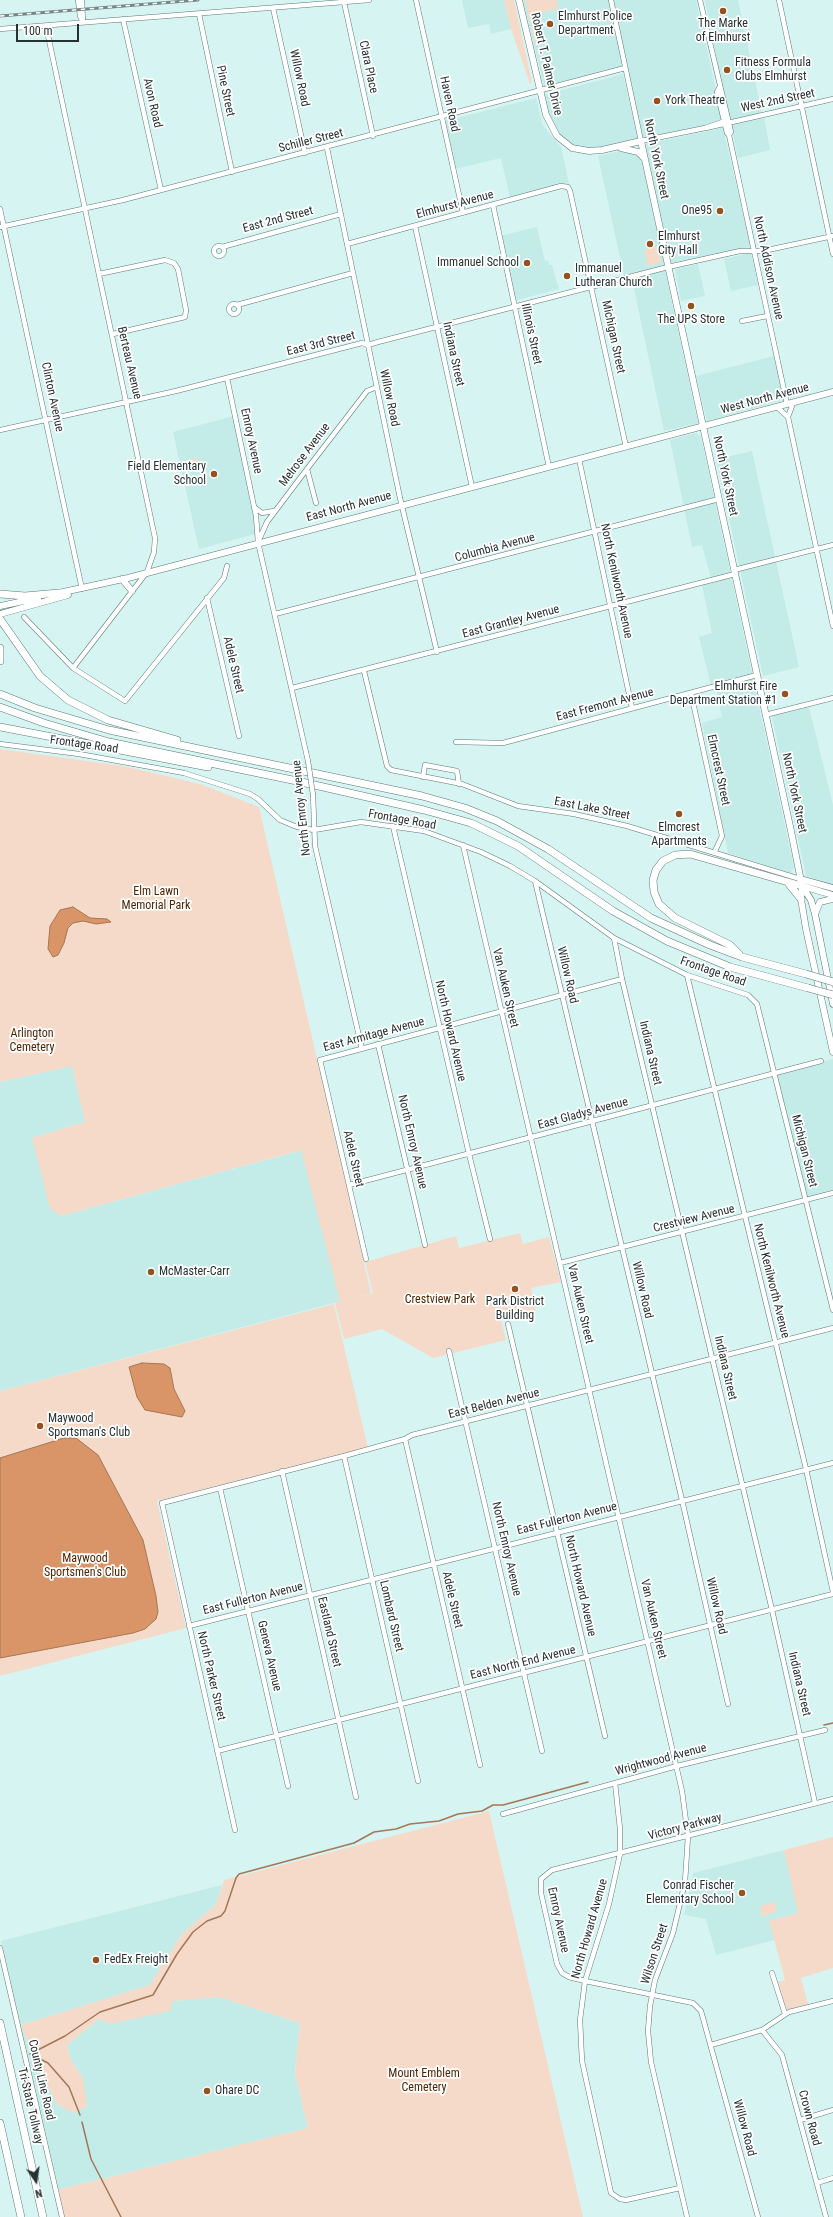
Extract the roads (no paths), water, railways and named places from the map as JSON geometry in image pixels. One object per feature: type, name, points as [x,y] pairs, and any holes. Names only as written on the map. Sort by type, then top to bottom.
[{"type":"highway","points":[[0,594],[25,596],[59,593]]},
{"type":"highway","points":[[0,619],[40,676],[68,700],[108,720],[217,752]]},
{"type":"highway","points":[[0,648],[0,661]]},
{"type":"highway","points":[[0,694],[35,708],[109,730],[422,796],[480,814],[548,849],[651,918],[710,945],[742,956],[833,982]]},
{"type":"highway","points":[[0,707],[44,723],[109,742],[297,781],[424,810],[471,823],[518,846],[613,911],[667,941],[730,967],[833,995]]},
{"type":"highway","points":[[0,727],[176,762],[297,781]]},
{"type":"highway","points":[[742,956],[730,945],[688,925],[664,910],[654,892],[653,880],[656,870],[669,857],[690,854],[802,886]]},
{"type":"highway","points":[[788,882],[801,899]]},
{"type":"highway","name":"Tri-State Tollway","points":[[0,2023],[43,2217]]},
{"type":"highway","points":[[0,2123],[21,2217]]},
{"type":"main road","name":"Robert T. Palmer Drive","points":[[519,0],[548,122],[561,141],[572,148],[597,151],[641,141]]},
{"type":"main road","name":"North York Street","points":[[641,141],[802,886],[801,899],[833,1052]]},
{"type":"main road","points":[[615,147],[638,152],[645,158]]},
{"type":"main road","name":"West North Avenue","points":[[703,426],[833,392]]},
{"type":"main road","name":"East North Avenue","points":[[0,606],[122,579],[703,426]]},
{"type":"main road","points":[[122,579],[132,591]]},
{"type":"main road","points":[[0,614],[82,589]]},
{"type":"main road","points":[[800,878],[833,888]]},
{"type":"main road","name":"North York Street","points":[[802,886],[811,900],[815,914],[833,1004]]},
{"type":"main road","points":[[802,886],[833,895]]},
{"type":"main road","points":[[815,914],[820,902],[833,899]]},
{"type":"street","points":[[78,0],[80,16],[83,22]]},
{"type":"street","points":[[82,0],[83,22]]},
{"type":"street","points":[[0,29],[369,0]]},
{"type":"street","name":"Haven Road","points":[[416,0],[463,213]]},
{"type":"street","name":"North York Street","points":[[611,0],[641,141]]},
{"type":"street","name":"North Addison Avenue","points":[[700,0],[718,90],[726,122],[731,132],[729,135],[787,404]]},
{"type":"street","points":[[778,0],[831,237],[833,254]]},
{"type":"street","name":"Clara Place","points":[[344,2],[373,136]]},
{"type":"street","name":"Willow Road","points":[[273,8],[305,153]]},
{"type":"street","name":"Pine Street","points":[[199,14],[232,172]]},
{"type":"street","name":"Avon Road","points":[[123,20],[161,190]]},
{"type":"street","name":"Berteau Avenue","points":[[46,26],[155,532],[155,547],[147,572],[73,668]]},
{"type":"street","name":"Schiller Street","points":[[2,226],[161,190],[327,148],[626,68]]},
{"type":"street","name":"West 2nd Street","points":[[641,141],[833,99]]},
{"type":"street","name":"Willow Road","points":[[327,148],[402,505],[437,652]]},
{"type":"street","name":"Elmhurst Avenue","points":[[347,244],[561,186],[568,187]]},
{"type":"street","name":"Michigan Street","points":[[568,187],[626,447]]},
{"type":"street","name":"Illinois Street","points":[[493,205],[549,467]]},
{"type":"street","name":"Clinton Avenue","points":[[0,209],[2,226],[46,420],[82,589]]},
{"type":"street","name":"East 2nd Street","points":[[222,247],[340,214]]},
{"type":"street","name":"Indiana Street","points":[[415,226],[472,487]]},
{"type":"street","name":"East 3rd Street","points":[[0,430],[128,402],[362,343],[368,345],[668,267],[740,251],[763,251],[831,237]]},
{"type":"street","points":[[99,274],[165,260],[174,263],[178,269],[186,310],[185,317],[113,334]]},
{"type":"street","points":[[237,305],[353,273]]},
{"type":"street","points":[[742,321],[767,316]]},
{"type":"street","name":"Emroy Avenue","points":[[227,378],[254,507],[258,542]]},
{"type":"street","name":"Melrose Avenue","points":[[258,542],[264,528],[276,510],[307,469],[367,391],[377,387]]},
{"type":"street","points":[[794,403],[788,417],[833,626]]},
{"type":"street","points":[[777,407],[788,417]]},
{"type":"street","name":"North Kenilworth Avenue","points":[[579,459],[632,708]]},
{"type":"street","points":[[307,469],[316,503]]},
{"type":"street","name":"Columbia Avenue","points":[[275,614],[420,578],[719,499]]},
{"type":"street","points":[[254,507],[267,514],[276,510]]},
{"type":"street","name":"North Emroy Avenue","points":[[258,542],[308,761],[313,795],[315,846],[362,1049]]},
{"type":"street","name":"East Grantley Avenue","points":[[292,688],[437,652],[833,545]]},
{"type":"street","points":[[24,617],[73,668],[125,702],[224,578],[227,566]]},
{"type":"street","name":"Adele Street","points":[[207,598],[239,736]]},
{"type":"street","name":"East Lake Street","points":[[364,671],[387,766],[391,770],[459,784],[518,806],[574,814],[621,825],[715,851],[800,878]]},
{"type":"street","name":"East Fremont Avenue","points":[[456,742],[503,743],[757,675]]},
{"type":"street","name":"Elmcrest Street","points":[[691,693],[722,836],[715,851]]},
{"type":"street","points":[[765,715],[833,698]]},
{"type":"street","name":"Frontage Road","points":[[0,744],[79,754],[184,773],[250,794],[258,799],[280,820],[297,827],[314,830],[361,822],[424,831],[510,866],[535,881],[614,938],[687,975],[735,990],[754,999]]},
{"type":"street","points":[[423,777],[425,765],[457,771],[459,784]]},
{"type":"street","name":"North Howard Avenue","points":[[394,826],[468,1154],[490,1239]]},
{"type":"street","name":"Van Auken Street","points":[[463,846],[500,1012],[590,1390],[677,1766]]},
{"type":"street","name":"Willow Road","points":[[535,881],[682,1500],[728,1704]]},
{"type":"street","name":"Indiana Street","points":[[614,938],[622,979],[772,1610],[815,1803]]},
{"type":"street","name":"North Kenilworth Avenue","points":[[687,975],[806,1469],[833,1593]]},
{"type":"street","name":"East Armitage Avenue","points":[[321,1064],[320,1060],[622,979]]},
{"type":"street","name":"Michigan Street","points":[[754,999],[757,1004],[775,1073],[833,1310]]},
{"type":"street","name":"North Emroy Avenue","points":[[378,1044],[425,1245]]},
{"type":"street","name":"East Gladys Avenue","points":[[349,1185],[821,1061]]},
{"type":"street","name":"Adele Street","points":[[321,1064],[366,1259]]},
{"type":"street","name":"Crestview Avenue","points":[[560,1263],[833,1193]]},
{"type":"street","name":"North Howard Avenue","points":[[508,1324],[605,1736]]},
{"type":"street","name":"East Belden Avenue","points":[[162,1503],[344,1456],[405,1439],[412,1434],[833,1328]]},
{"type":"street","name":"North Emroy Avenue","points":[[449,1352],[542,1751]]},
{"type":"street","name":"Adele Street","points":[[405,1439],[480,1765]]},
{"type":"street","name":"Lombard Street","points":[[344,1456],[418,1781]]},
{"type":"street","name":"East Fullerton Avenue","points":[[190,1626],[557,1531],[833,1462]]},
{"type":"street","name":"Eastland Street","points":[[282,1471],[356,1797]]},
{"type":"street","name":"Geneva Avenue","points":[[220,1488],[288,1786]]},
{"type":"street","name":"North Parker Street","points":[[162,1503],[235,1830]]},
{"type":"street","name":"East North End Avenue","points":[[217,1751],[710,1626],[833,1593]]},
{"type":"street","name":"Wrightwood Avenue","points":[[503,1814],[677,1766],[825,1730]]},
{"type":"street","name":"Wilson Street","points":[[677,1766],[688,1836],[687,1868],[682,1902],[669,1944],[658,1971],[652,1995],[648,2026],[650,2057],[688,2217]]},
{"type":"street","name":"North Howard Avenue","points":[[614,1783],[620,1829],[620,1854],[609,1904],[584,1981],[580,2020],[582,2058],[610,2187],[615,2196],[626,2200],[680,2188]]},
{"type":"street","name":"Victory Parkway","points":[[544,1875],[552,1870],[833,1799]]},
{"type":"street","name":"Emroy Avenue","points":[[544,1875],[541,1879],[541,1893],[560,1970]]},
{"type":"street","name":"County Line Road","points":[[0,1948],[62,2217]]},
{"type":"street","name":"Willow Road","points":[[560,1970],[569,1977],[584,1981],[693,2003],[701,2011],[758,2217]]},
{"type":"street","points":[[772,1973],[785,2014]]},
{"type":"street","points":[[711,2045],[762,2030],[785,2014],[833,2001]]},
{"type":"street","name":"Crown Road","points":[[762,2030],[782,2055],[826,2217]]},
{"type":"street","points":[[800,2120],[833,2110]]},
{"type":"street","points":[[817,2183],[833,2178]]},
{"type":"waterway","points":[[824,1725],[833,1723]]},
{"type":"waterway","points":[[30,2054],[65,2036],[100,2012],[153,1995],[177,1954],[193,1932],[207,1921],[221,1916],[225,1911],[236,1878],[239,1874],[354,1843],[374,1832],[396,1829],[410,1824],[439,1821],[458,1814],[482,1811],[493,1805],[503,1805],[588,1782]]},
{"type":"waterway","points":[[30,2054],[48,2063],[69,2087],[80,2115]]},
{"type":"waterway","points":[[82,2122],[91,2159],[121,2217]]},
{"type":"railway","points":[[0,16],[198,0]]},
{"type":"place","name":"The Marke of Elmhurst","points":[[723,11]]},
{"type":"place","name":"Elmhurst Police Department","points":[[550,24]]},
{"type":"place","name":"Fitness Formula Clubs Elmhurst","points":[[727,70]]},
{"type":"place","name":"York Theatre","points":[[657,101]]},
{"type":"place","name":"One95","points":[[720,211]]},
{"type":"place","name":"Elmhurst City Hall","points":[[650,244]]},
{"type":"place","name":"Immanuel School","points":[[527,263]]},
{"type":"place","name":"Immanuel Lutheran Church","points":[[567,276]]},
{"type":"place","name":"The UPS Store","points":[[691,306]]},
{"type":"place","name":"Field Elementary School","points":[[214,474]]},
{"type":"place","name":"Elmhurst Fire Department Station #1","points":[[785,694]]},
{"type":"place","name":"Elmcrest Apartments","points":[[679,814]]},
{"type":"place","name":"McMaster-Carr","points":[[151,1272]]},
{"type":"place","name":"Park District Building","points":[[515,1289]]},
{"type":"place","name":"Maywood Sportsman's Club","points":[[40,1426]]},
{"type":"place","name":"Conrad Fischer Elementary School","points":[[742,1893]]},
{"type":"place","name":"FedEx Freight","points":[[96,1960]]},
{"type":"place","name":"Ohare DC","points":[[207,2091]]},
{"type":"park label","name":"Elm Lawn Memorial Park","points":[[156,899]]},
{"type":"park label","name":"Arlington Cemetery","points":[[32,1041]]},
{"type":"park label","name":"Crestview Park","points":[[440,1300]]},
{"type":"park label","name":"Maywood Sportsmen's Club","points":[[85,1566]]},
{"type":"park label","name":"Mount Emblem Cemetery","points":[[424,2081]]}]
